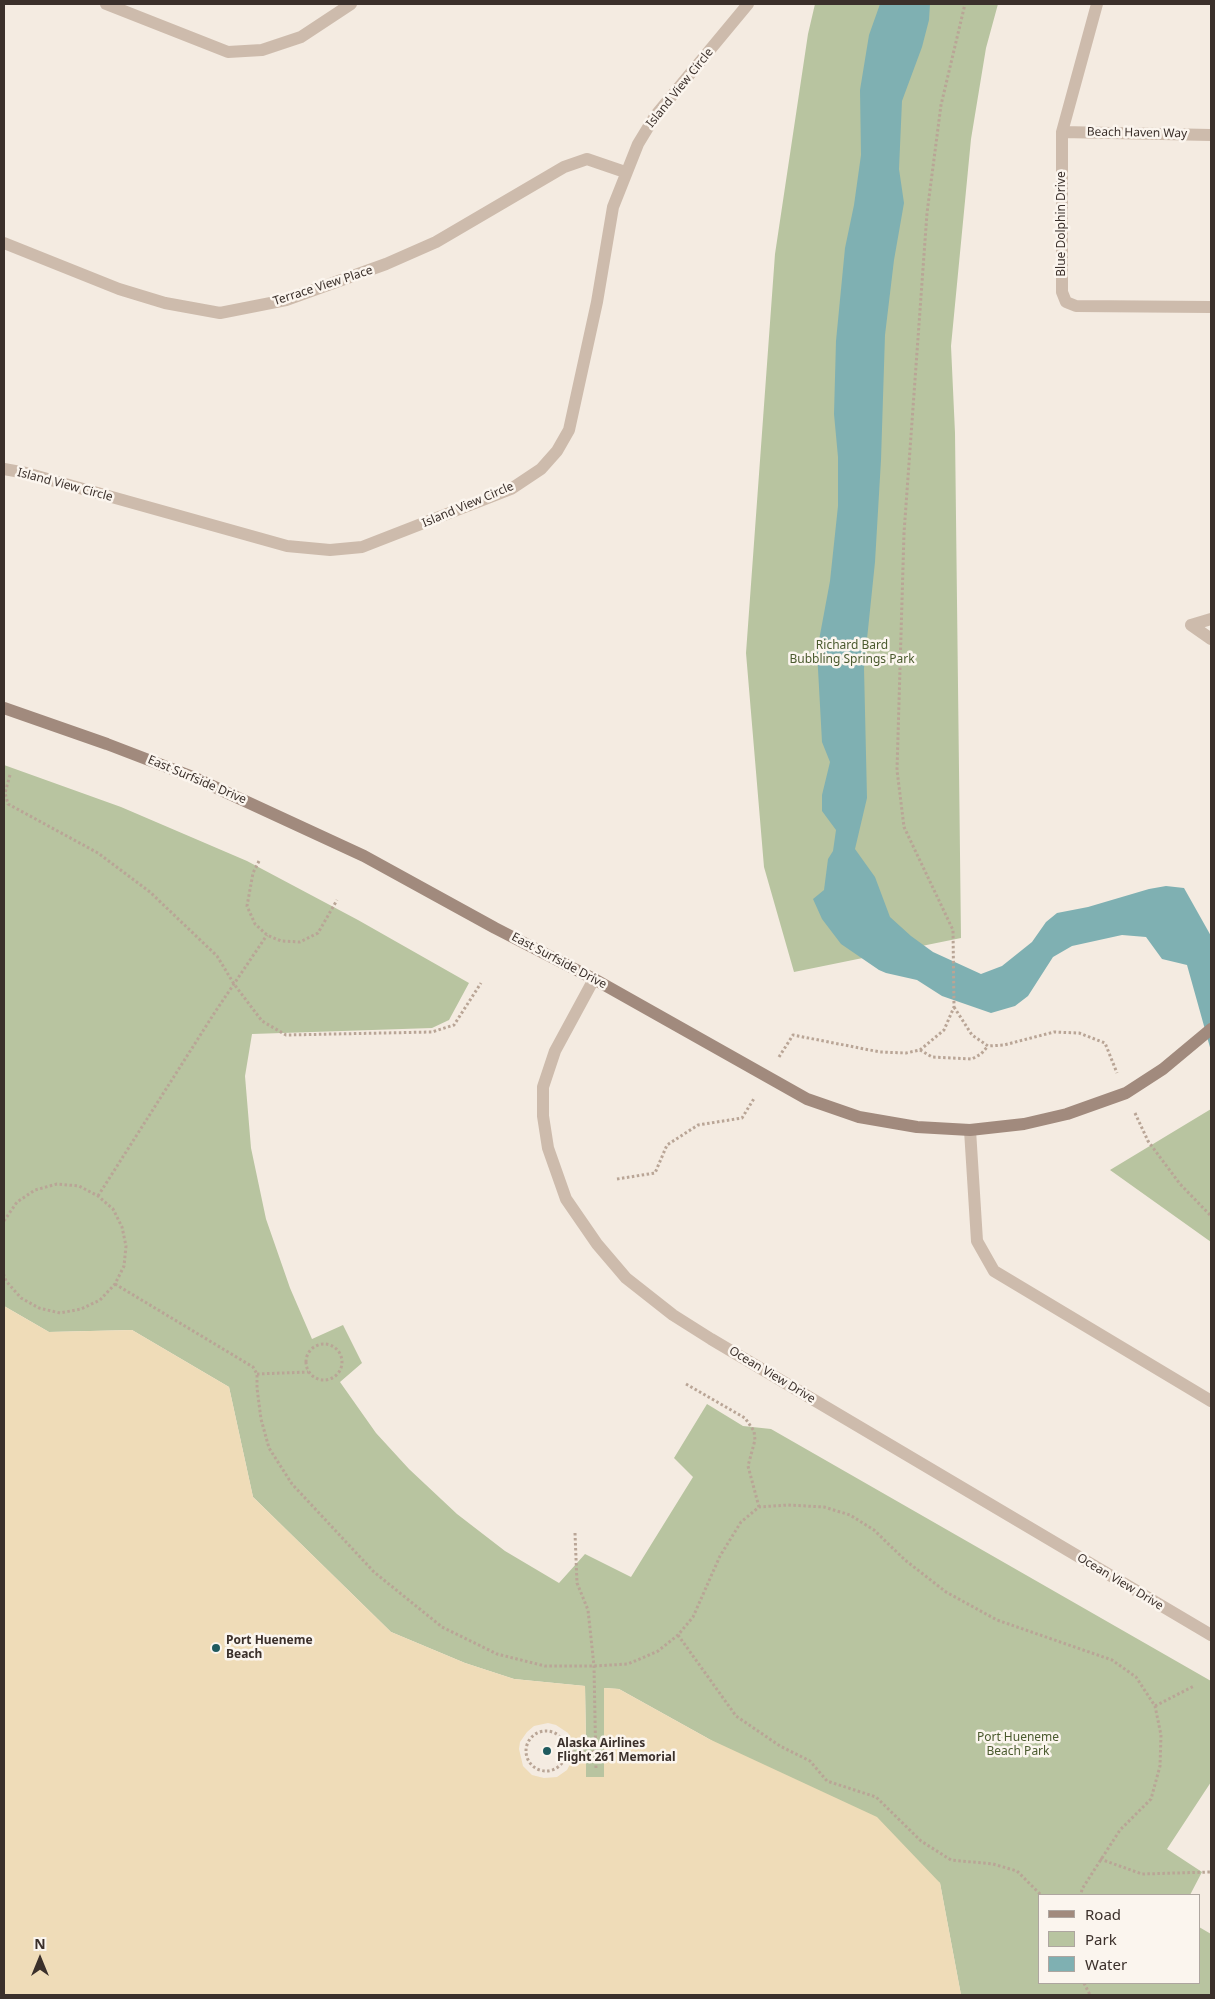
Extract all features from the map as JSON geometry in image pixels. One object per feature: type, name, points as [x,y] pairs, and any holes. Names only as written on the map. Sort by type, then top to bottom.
[{"type":"street","points":[[106,4],[228,52],[262,50],[301,37],[351,4]]},
{"type":"street","name":"Island View Circle","points":[[4,469],[26,473],[287,546],[330,550],[362,547],[511,489],[541,469],[557,451],[569,430],[597,302],[613,207],[625,172],[638,144],[655,116],[748,4]]},
{"type":"street","name":"Blue Dolphin Drive","points":[[1097,4],[1062,132],[1062,292],[1066,302],[1076,306],[1211,307]]},
{"type":"street","name":"Beach Haven Way","points":[[1062,132],[1211,135]]},
{"type":"street","name":"Terrace View Place","points":[[4,243],[128,292],[165,303],[220,313],[286,300],[386,264],[436,242],[564,167],[587,159],[625,172]]},
{"type":"street","points":[[1211,619],[1191,625],[1211,639]]},
{"type":"street","name":"East Surfside Drive","points":[[4,708],[107,744],[221,789],[364,856],[495,928],[594,979],[807,1099],[859,1117],[918,1127],[970,1130],[1024,1124],[1059,1116],[1126,1093],[1163,1069],[1211,1029]]},
{"type":"street","name":"Ocean View Drive","points":[[594,979],[555,1051],[543,1087],[543,1116],[548,1148],[566,1199],[597,1244],[626,1278],[673,1315],[711,1339],[1211,1635]]},
{"type":"street","points":[[970,1130],[977,1241],[994,1271],[1211,1401]]},
{"type":"path","points":[[792,1035],[880,1052],[906,1053],[920,1050],[944,1030],[954,1007],[953,930],[904,828],[897,770],[904,533],[927,213],[941,105],[965,4]]},
{"type":"path","points":[[10,775],[5,793],[8,804],[98,853],[150,892],[217,956],[234,984],[262,1021],[286,1035],[432,1032],[454,1025],[481,982]]},
{"type":"path","points":[[259,861],[253,873],[247,906],[255,924],[267,935],[281,941],[300,942],[318,933],[337,900]]},
{"type":"path","points":[[98,1196],[267,935]]},
{"type":"path","points":[[954,1007],[972,1035],[988,1046],[1004,1045],[1054,1032],[1079,1033],[1105,1043]]},
{"type":"path","points":[[920,1050],[932,1057],[972,1059],[981,1054],[988,1046]]},
{"type":"path","points":[[617,1179],[655,1172],[667,1145],[698,1125],[742,1118]]},
{"type":"path","points":[[1145,1136],[1180,1184],[1211,1216]]},
{"type":"path","points":[[4,1220],[17,1202],[35,1190],[57,1184],[79,1186],[98,1196],[113,1209],[122,1227],[126,1246],[124,1266],[115,1284],[100,1300],[81,1309],[60,1313],[39,1308],[21,1298],[6,1282],[4,1275]]},
{"type":"path","points":[[115,1284],[254,1367],[257,1374],[261,1419],[269,1448],[292,1484],[374,1572],[442,1627],[497,1654],[545,1666],[594,1666],[628,1664],[658,1651],[678,1635],[694,1617],[720,1556],[741,1522],[759,1507],[788,1505],[824,1507],[850,1516],[874,1530],[905,1560],[946,1592],[997,1620],[1112,1660],[1136,1677],[1155,1706],[1161,1735],[1160,1766],[1151,1799],[1120,1830],[1100,1860],[1081,1894]]},
{"type":"path","points":[[257,1374],[308,1372],[322,1381],[333,1378],[341,1369],[341,1358],[336,1348],[325,1344],[314,1346],[309,1351],[305,1361],[308,1372]]},
{"type":"path","points":[[686,1384],[745,1418],[754,1431],[756,1440],[748,1466],[759,1507]]},
{"type":"path","points":[[575,1533],[576,1583],[588,1610],[594,1666],[596,1770]]},
{"type":"path","points":[[678,1635],[736,1716],[780,1746],[810,1761],[827,1781],[876,1797],[921,1841],[951,1860],[993,1864],[1017,1871],[1040,1894]]},
{"type":"path","points":[[1155,1706],[1194,1686]]},
{"type":"path","points":[[545,1731],[552,1732],[563,1739],[567,1752],[562,1764],[551,1771],[544,1771],[537,1770],[528,1761],[526,1747],[533,1736],[545,1731]]},
{"type":"path","points":[[567,1752],[595,1752]]},
{"type":"path","points":[[1100,1860],[1142,1874],[1211,1872]]},
{"type":"green space","name":"Richard Bard Bubbling Springs Park","points":[[815,4],[998,4],[986,48],[971,139],[951,346],[955,433],[961,938],[794,972],[764,867],[746,653],[775,254],[808,34]]},
{"type":"green space","name":"Port Hueneme Beach Park","points":[[4,765],[121,807],[247,861],[358,920],[469,983],[449,1020],[432,1028],[252,1034],[245,1076],[251,1148],[266,1219],[290,1288],[312,1339],[343,1325],[362,1363],[340,1382],[376,1433],[409,1469],[457,1514],[505,1551],[559,1583],[585,1554],[631,1577],[693,1477],[674,1458],[707,1404],[743,1426],[771,1429],[1211,1681],[1211,1782],[1167,1849],[1202,1872],[1191,1894],[1038,1894],[1038,1984],[1200,1984],[1200,1928],[1211,1934],[1211,1995],[961,1995],[940,1883],[709,1739],[619,1689],[604,1688],[604,1777],[586,1777],[586,1757],[574,1757],[573,1743],[586,1743],[585,1686],[514,1679],[465,1663],[391,1632],[253,1497],[229,1387],[132,1330],[49,1332],[4,1306]]},
{"type":"green space","points":[[1211,1109],[1211,1242],[1110,1170]]},
{"type":"sand","name":"Port Hueneme Beach","points":[[4,1306],[49,1332],[132,1330],[229,1387],[253,1497],[391,1632],[465,1663],[514,1679],[585,1686],[586,1743],[573,1743],[568,1733],[556,1725],[548,1723],[534,1726],[520,1742],[519,1749],[523,1766],[532,1775],[544,1778],[557,1777],[567,1770],[574,1757],[586,1757],[586,1777],[604,1777],[604,1688],[619,1689],[709,1739],[877,1817],[940,1883],[961,1995],[4,1995]]},
{"type":"water","points":[[880,4],[930,4],[929,20],[922,47],[902,101],[899,169],[904,203],[894,260],[885,335],[881,460],[875,562],[864,668],[867,798],[855,849],[875,877],[890,917],[933,952],[981,974],[1002,966],[1032,942],[1046,922],[1057,913],[1088,907],[1149,889],[1166,886],[1184,888],[1211,936],[1211,1051],[1187,965],[1162,959],[1146,937],[1122,935],[1072,946],[1053,957],[1028,996],[1015,1006],[991,1013],[942,996],[917,980],[879,970],[841,944],[822,919],[813,899],[824,890],[828,859],[833,851],[836,830],[822,811],[822,795],[830,762],[822,742],[817,651],[830,581],[838,506],[838,457],[834,414],[836,341],[845,248],[854,205],[861,155],[860,90],[869,35]]},
{"type":"place","name":"Port Hueneme Beach","points":[[216,1648]]},
{"type":"place","name":"Alaska Airlines Flight 261 Memorial","points":[[547,1751]]}]
